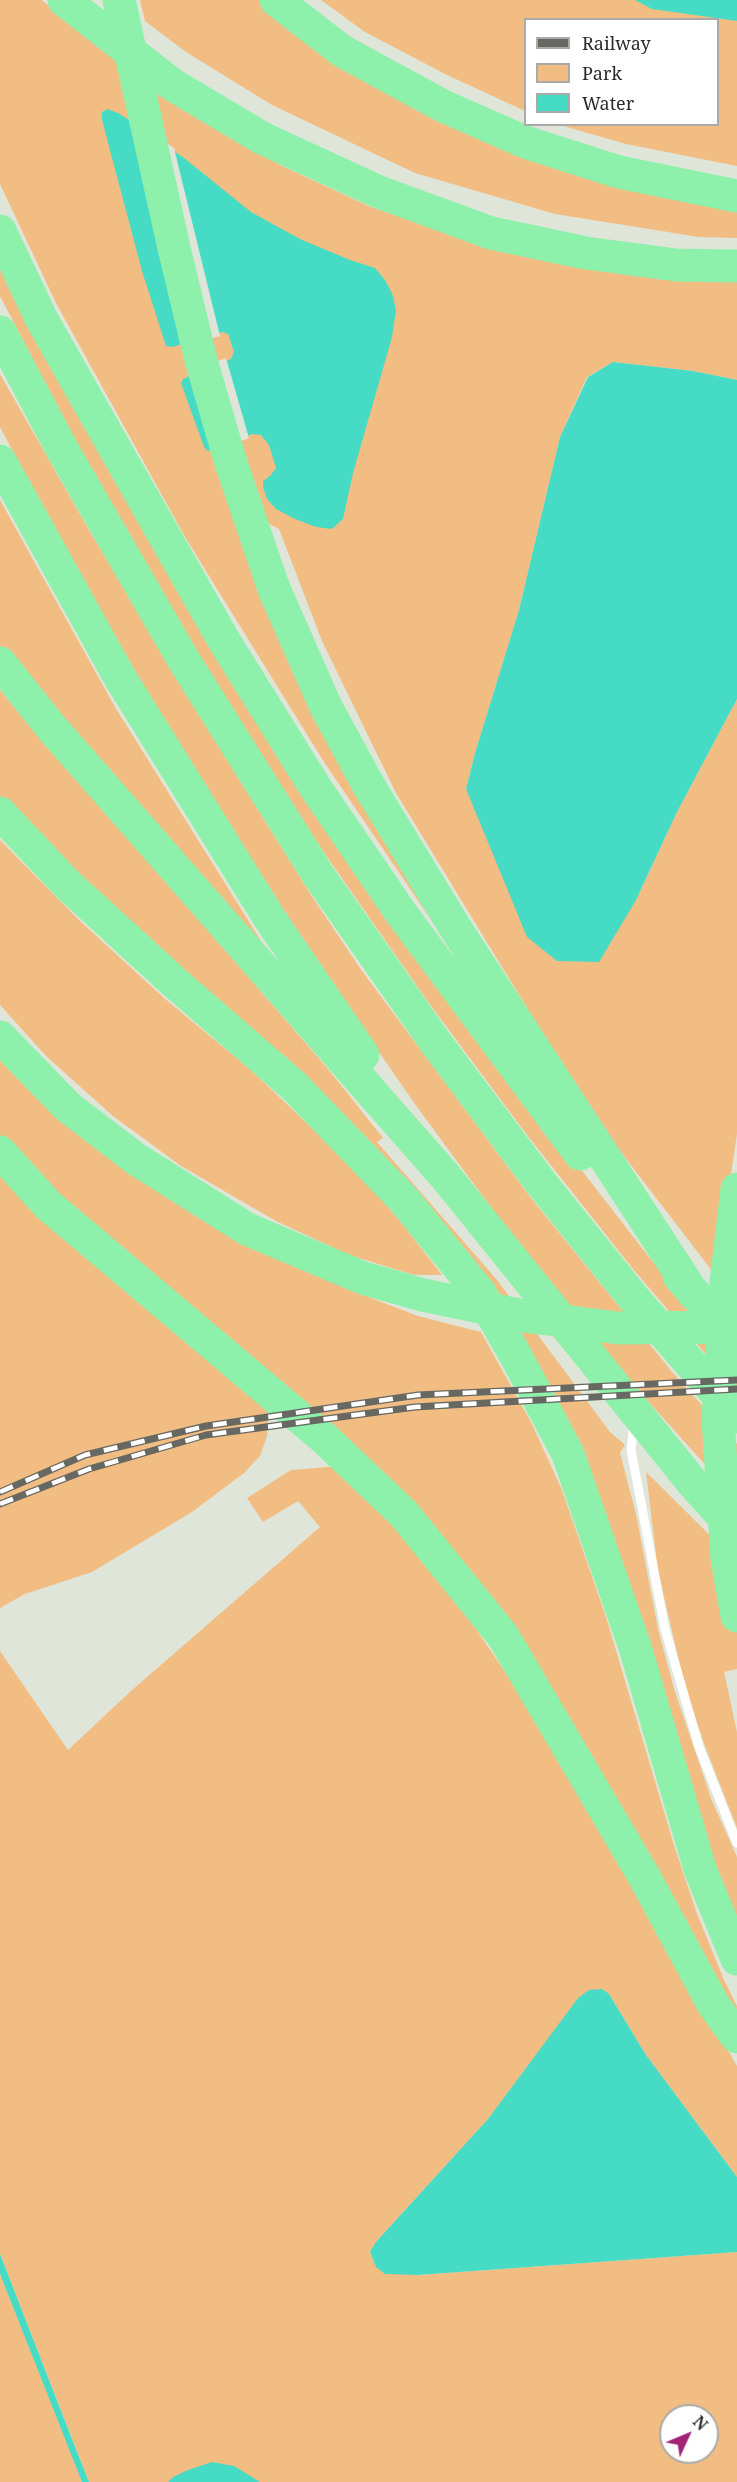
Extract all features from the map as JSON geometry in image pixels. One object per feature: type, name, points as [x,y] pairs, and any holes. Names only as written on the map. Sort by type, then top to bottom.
[{"type":"highway","points":[[64,0],[173,85],[262,138],[379,192],[491,232],[586,253],[676,265],[737,266]]},
{"type":"highway","points":[[92,0],[174,71],[262,138]]},
{"type":"highway","points":[[119,0],[201,360],[230,460],[274,589],[326,707],[369,786],[456,929],[693,1293]]},
{"type":"highway","points":[[276,0],[342,51],[443,106],[525,142],[619,172],[737,196]]},
{"type":"highway","points":[[0,231],[42,320],[223,639],[315,787],[401,913],[515,1069],[608,1189],[693,1293],[737,1342]]},
{"type":"highway","points":[[0,332],[62,449],[183,659],[319,876],[436,1043],[541,1183],[636,1301],[737,1417]]},
{"type":"highway","points":[[0,461],[125,686],[270,919],[445,1176]]},
{"type":"highway","points":[[0,663],[51,727],[445,1176],[692,1482],[732,1546]]},
{"type":"highway","points":[[0,813],[76,892],[173,981],[294,1086],[404,1200],[480,1293],[568,1455],[636,1650],[699,1869],[737,1959]]},
{"type":"highway","points":[[0,1037],[68,1107],[136,1159],[247,1229],[363,1278],[423,1295],[524,1316],[618,1328],[737,1327]]},
{"type":"highway","points":[[0,1152],[48,1205],[325,1439],[404,1514],[503,1636],[623,1839],[713,2004],[737,2037]]},
{"type":"highway","points":[[737,1189],[724,1304],[718,1418],[737,1616]]},
{"type":"lane","points":[[636,1413],[631,1450],[664,1629],[699,1747],[737,1843]]},
{"type":"green space","points":[[0,0],[42,0],[60,16],[280,165],[371,207],[435,229],[737,279],[737,380],[693,371],[613,362],[587,377],[560,437],[519,610],[466,789],[636,900],[676,814],[737,699],[737,1134],[716,1276],[591,1113],[396,793],[322,641],[279,529],[228,503],[440,933],[324,762],[185,537],[56,303],[0,184]]},
{"type":"green space","points":[[140,0],[263,0],[369,77],[737,203],[737,238],[699,237],[555,214],[415,173],[272,105],[186,52],[145,21]]},
{"type":"green space","points":[[321,0],[737,0],[737,166],[626,144],[563,126],[719,126],[719,18],[524,18],[524,111],[447,75],[365,32]]},
{"type":"green space","points":[[0,249],[31,313],[545,1123],[649,1257],[737,1361],[737,1391],[633,1269],[527,1135],[431,1006],[325,854],[231,708],[77,444],[0,296]]},
{"type":"green space","points":[[0,374],[85,523],[206,726],[313,898],[362,971],[531,1198],[673,1373],[737,1444],[737,1500],[637,1389],[532,1263],[417,1107],[323,971],[191,767],[73,564],[0,427]]},
{"type":"green space","points":[[0,500],[115,707],[271,957],[0,648]]},
{"type":"green space","points":[[0,690],[328,1069],[383,1138],[377,1142],[497,1280],[610,1432],[625,1445],[620,1453],[636,1514],[658,1629],[674,1689],[712,1801],[737,1857],[737,1946],[638,1636],[478,1284],[0,804]]},
{"type":"green space","points":[[0,840],[80,921],[164,998],[251,1070],[356,1171],[397,1217],[442,1275],[414,1275],[349,1255],[276,1221],[181,1166],[113,1116],[46,1056],[0,1005]]},
{"type":"green space","points":[[0,1056],[340,1286],[418,1316],[481,1332],[532,1424],[562,1490],[606,1617],[674,1845],[696,1911],[737,2006],[737,2020],[543,1684],[206,1328],[0,1140]]},
{"type":"green space","points":[[0,1174],[269,1405],[267,1436],[260,1456],[244,1473],[192,1512],[92,1572],[25,1594],[0,1608]]},
{"type":"green space","points":[[335,1467],[404,1537],[468,1617],[543,1728],[737,2066],[737,2177],[646,2055],[609,1994],[578,1999],[488,2119],[375,2243],[370,2252],[376,2267],[418,2275],[737,2252],[737,2482],[89,2482],[0,2254],[0,1651],[68,1750],[132,1690],[320,1527],[298,1501],[263,1522],[247,1498],[291,1470]]},
{"type":"green space","points":[[646,1472],[737,1562],[737,1669],[724,1672],[737,1732],[737,1828],[685,1687],[658,1571]]},
{"type":"green space","points":[[0,2274],[73,2458],[82,2482],[0,2482]]},
{"type":"water","points":[[635,0],[737,0],[737,21],[719,18],[652,9]]},
{"type":"water","points":[[108,109],[120,114],[184,158],[251,212],[300,239],[375,268],[392,293],[396,310],[392,337],[353,473],[343,519],[332,529],[316,527],[295,519],[276,509],[267,499],[263,481],[276,468],[269,445],[261,435],[252,434],[208,451],[204,447],[181,383],[183,379],[231,359],[234,352],[228,334],[223,332],[172,347],[166,346],[142,271],[102,120],[102,112]]},
{"type":"water","points":[[613,362],[693,371],[737,380],[737,699],[676,814],[636,900],[599,962],[557,961],[527,937],[466,789],[519,610],[560,437],[588,377]]},
{"type":"water","points":[[602,1989],[609,1994],[646,2055],[737,2177],[737,2252],[418,2275],[385,2274],[376,2267],[370,2252],[375,2243],[488,2119],[578,1998],[589,1990]]},
{"type":"water","points":[[0,2254],[89,2482],[82,2482],[0,2274]]},
{"type":"water","points":[[212,2462],[234,2466],[260,2482],[168,2482],[188,2470]]},
{"type":"pier","points":[[129,117],[174,148],[220,336],[181,347]]},
{"type":"pier","points":[[226,358],[249,438],[212,453],[188,373]]},
{"type":"railway","points":[[0,1492],[85,1455],[206,1426],[418,1395],[737,1380]]},
{"type":"railway","points":[[0,1504],[89,1469],[206,1435],[415,1407],[737,1389]]}]
